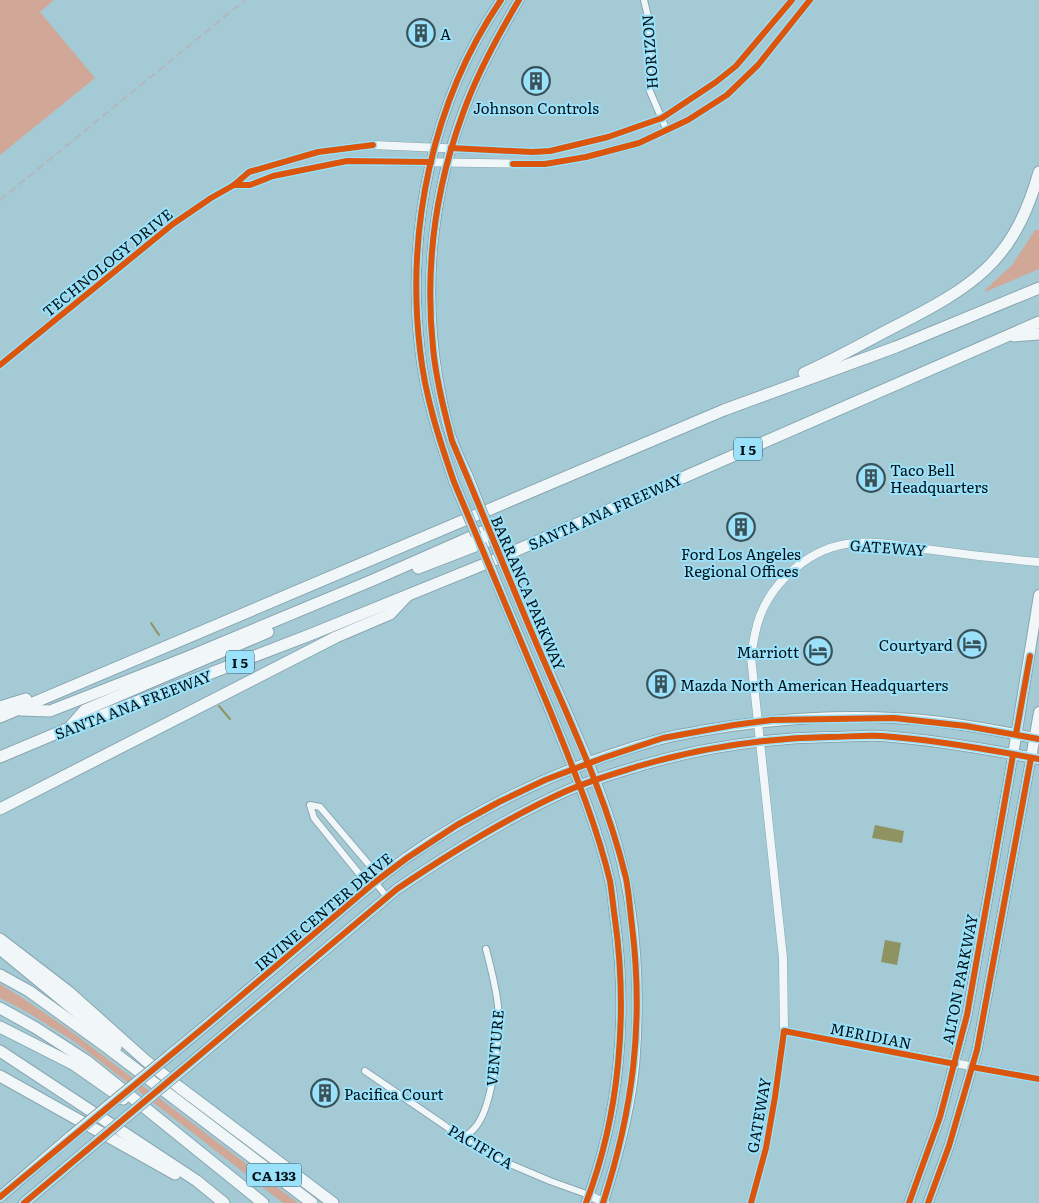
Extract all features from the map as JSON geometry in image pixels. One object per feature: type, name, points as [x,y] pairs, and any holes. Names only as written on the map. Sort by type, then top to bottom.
[{"type":"highway","points":[[0,717],[724,410],[820,366],[939,304],[970,283],[991,265],[1013,238],[1026,212],[1039,172]]},
{"type":"highway","points":[[893,348],[1039,280]]},
{"type":"highway","points":[[724,410],[893,348],[1039,288]]},
{"type":"highway","name":"SANTA ANA FREEWAY","points":[[0,757],[492,561],[1039,322]]},
{"type":"highway","points":[[1004,337],[1039,334]]},
{"type":"highway","points":[[17,710],[50,711],[491,534]]},
{"type":"highway","points":[[69,728],[85,710],[374,582]]},
{"type":"highway","points":[[0,809],[336,637],[390,614],[410,593]]},
{"type":"highway","points":[[0,708],[20,700],[45,698]]},
{"type":"highway","points":[[0,939],[69,992],[145,1060],[179,1087],[333,1203]]},
{"type":"highway","points":[[0,949],[113,1044],[129,1064]]},
{"type":"highway","points":[[0,974],[29,991],[129,1064]]},
{"type":"highway","points":[[0,1008],[36,1028],[87,1061],[210,1161]]},
{"type":"highway","points":[[0,1027],[31,1041],[73,1064],[210,1161]]},
{"type":"highway","points":[[0,1051],[197,1181],[224,1203]]},
{"type":"highway","name":"CA 133","points":[[129,1064],[312,1203]]},
{"type":"highway","points":[[0,1076],[190,1183],[216,1203]]},
{"type":"highway","name":"CA 133","points":[[210,1161],[263,1203]]},
{"type":"main road","name":"BARRANCA PARKWAY","points":[[501,0],[468,58],[448,107],[431,162],[420,217],[417,246],[417,308],[420,352],[430,407],[454,482],[573,768],[595,827],[610,882],[619,947],[621,1004],[618,1062],[611,1110],[588,1199]]},
{"type":"main road","name":"BARRANCA PARKWAY","points":[[519,0],[483,65],[451,148],[439,198],[433,244],[431,281],[433,348],[442,401],[452,440],[588,763],[610,823],[626,880],[634,945],[637,1002],[635,1061],[628,1110],[604,1203]]},
{"type":"main road","name":"ALTON PARKWAY","points":[[909,1203],[932,1142],[955,1064],[974,980],[1039,595]]},
{"type":"main road","name":"ALTON PARKWAY","points":[[928,1203],[949,1146],[972,1067],[986,1007],[1035,758],[1039,712]]},
{"type":"main road","name":"IRVINE CENTER DRIVE","points":[[0,1197],[375,882],[407,858],[458,825],[499,802],[573,768],[663,738],[758,722],[837,718],[894,718],[966,726],[1037,738]]},
{"type":"main road","name":"IRVINE CENTER DRIVE","points":[[24,1203],[387,897],[426,869],[493,828],[555,796],[594,780],[677,755],[777,738],[880,736],[952,743],[1035,758]]},
{"type":"street","name":"HORIZON","points":[[644,0],[650,25],[648,85],[667,131]]},
{"type":"street","name":"TECHNOLOGY DRIVE","points":[[0,365],[173,224],[234,185],[249,172],[318,152],[373,145],[536,152],[550,151],[608,137],[662,118],[716,82],[736,66],[792,0]]},
{"type":"street","name":"TECHNOLOGY DRIVE","points":[[234,185],[250,185],[273,176],[347,161],[545,164],[586,157],[639,143],[688,120],[727,95],[758,65],[810,0]]},
{"type":"street","name":"GATEWAY","points":[[751,1203],[766,1148],[784,1031],[783,958],[751,657],[759,617],[772,594],[788,574],[805,561],[836,546],[857,542],[888,544],[1039,562]]},
{"type":"street","points":[[375,882],[361,876],[314,818],[310,805],[320,807],[371,867],[375,882],[387,897]]},
{"type":"street","name":"VENTURE","points":[[463,1138],[479,1123],[491,1086],[499,1019],[496,988],[486,949]]},
{"type":"street","name":"MERIDIAN","points":[[784,1031],[1039,1079]]},
{"type":"street","name":"PACIFICA","points":[[365,1071],[463,1138],[498,1159],[588,1199],[604,1203]]},
{"type":"shaded area","points":[[0,0],[54,0],[40,12],[95,78],[0,155]]},
{"type":"shaded area","points":[[1035,230],[1039,230],[1039,269],[985,292],[1012,265]]},
{"type":"shaded area","points":[[875,825],[904,831],[902,843],[872,838]]},
{"type":"shaded area","points":[[885,940],[901,943],[897,965],[881,962]]},
{"type":"shaded area","points":[[0,984],[68,1029],[298,1203],[283,1203],[75,1042],[27,1012],[0,998]]},
{"type":"waterway","points":[[151,623],[159,635]]},
{"type":"waterway","points":[[219,706],[230,719]]},
{"type":"railway","points":[[0,200],[245,0]]},
{"type":"cycle path","points":[[501,0],[477,39],[457,80],[441,123],[429,168],[421,213],[417,259],[417,305],[420,350],[425,384],[448,466],[576,775],[598,838],[610,881],[619,955],[621,1027],[614,1099],[598,1169],[586,1203]]},
{"type":"cycle path","points":[[519,0],[480,71],[453,144],[445,172],[434,230],[432,259],[430,289],[433,348],[443,406],[452,441],[588,763],[609,820],[626,878],[635,962],[636,1032],[629,1100],[622,1134],[603,1203]]},
{"type":"cycle path","points":[[451,148],[532,152],[550,151],[608,137],[662,118],[716,82],[736,66],[792,0]]},
{"type":"cycle path","points":[[513,164],[545,164],[586,157],[639,143],[688,120],[727,95],[758,65],[810,0]]},
{"type":"cycle path","points":[[0,365],[173,224],[234,185],[249,172],[318,152],[373,145]]},
{"type":"cycle path","points":[[234,185],[250,185],[273,176],[347,161],[431,162]]},
{"type":"cycle path","points":[[1016,734],[1030,656]]},
{"type":"cycle path","points":[[0,1197],[375,882],[457,825],[545,780],[663,738],[772,720],[894,718],[966,726],[1039,739]]},
{"type":"cycle path","points":[[24,1203],[397,889],[437,862],[520,813],[582,784],[663,759],[733,745],[780,739],[882,736],[961,745],[1039,759]]},
{"type":"cycle path","points":[[909,1203],[940,1117],[967,1015],[1013,755]]},
{"type":"cycle path","points":[[928,1203],[949,1146],[977,1050],[1031,758]]},
{"type":"cycle path","points":[[751,1203],[766,1148],[784,1031],[955,1064]]},
{"type":"cycle path","points":[[972,1067],[1039,1079]]},
{"type":"place","name":"A","points":[[421,33]]},
{"type":"place","name":"Johnson Controls","points":[[536,81]]},
{"type":"place","name":"Taco Bell Headquarters","points":[[871,478]]},
{"type":"place","name":"Ford Los Angeles Regional Offices","points":[[741,527]]},
{"type":"place","name":"Courtyard","points":[[972,644]]},
{"type":"place","name":"Marriott","points":[[818,651]]},
{"type":"place","name":"Mazda North American Headquarters","points":[[661,684]]},
{"type":"place","name":"Pacifica Court","points":[[325,1093]]}]
